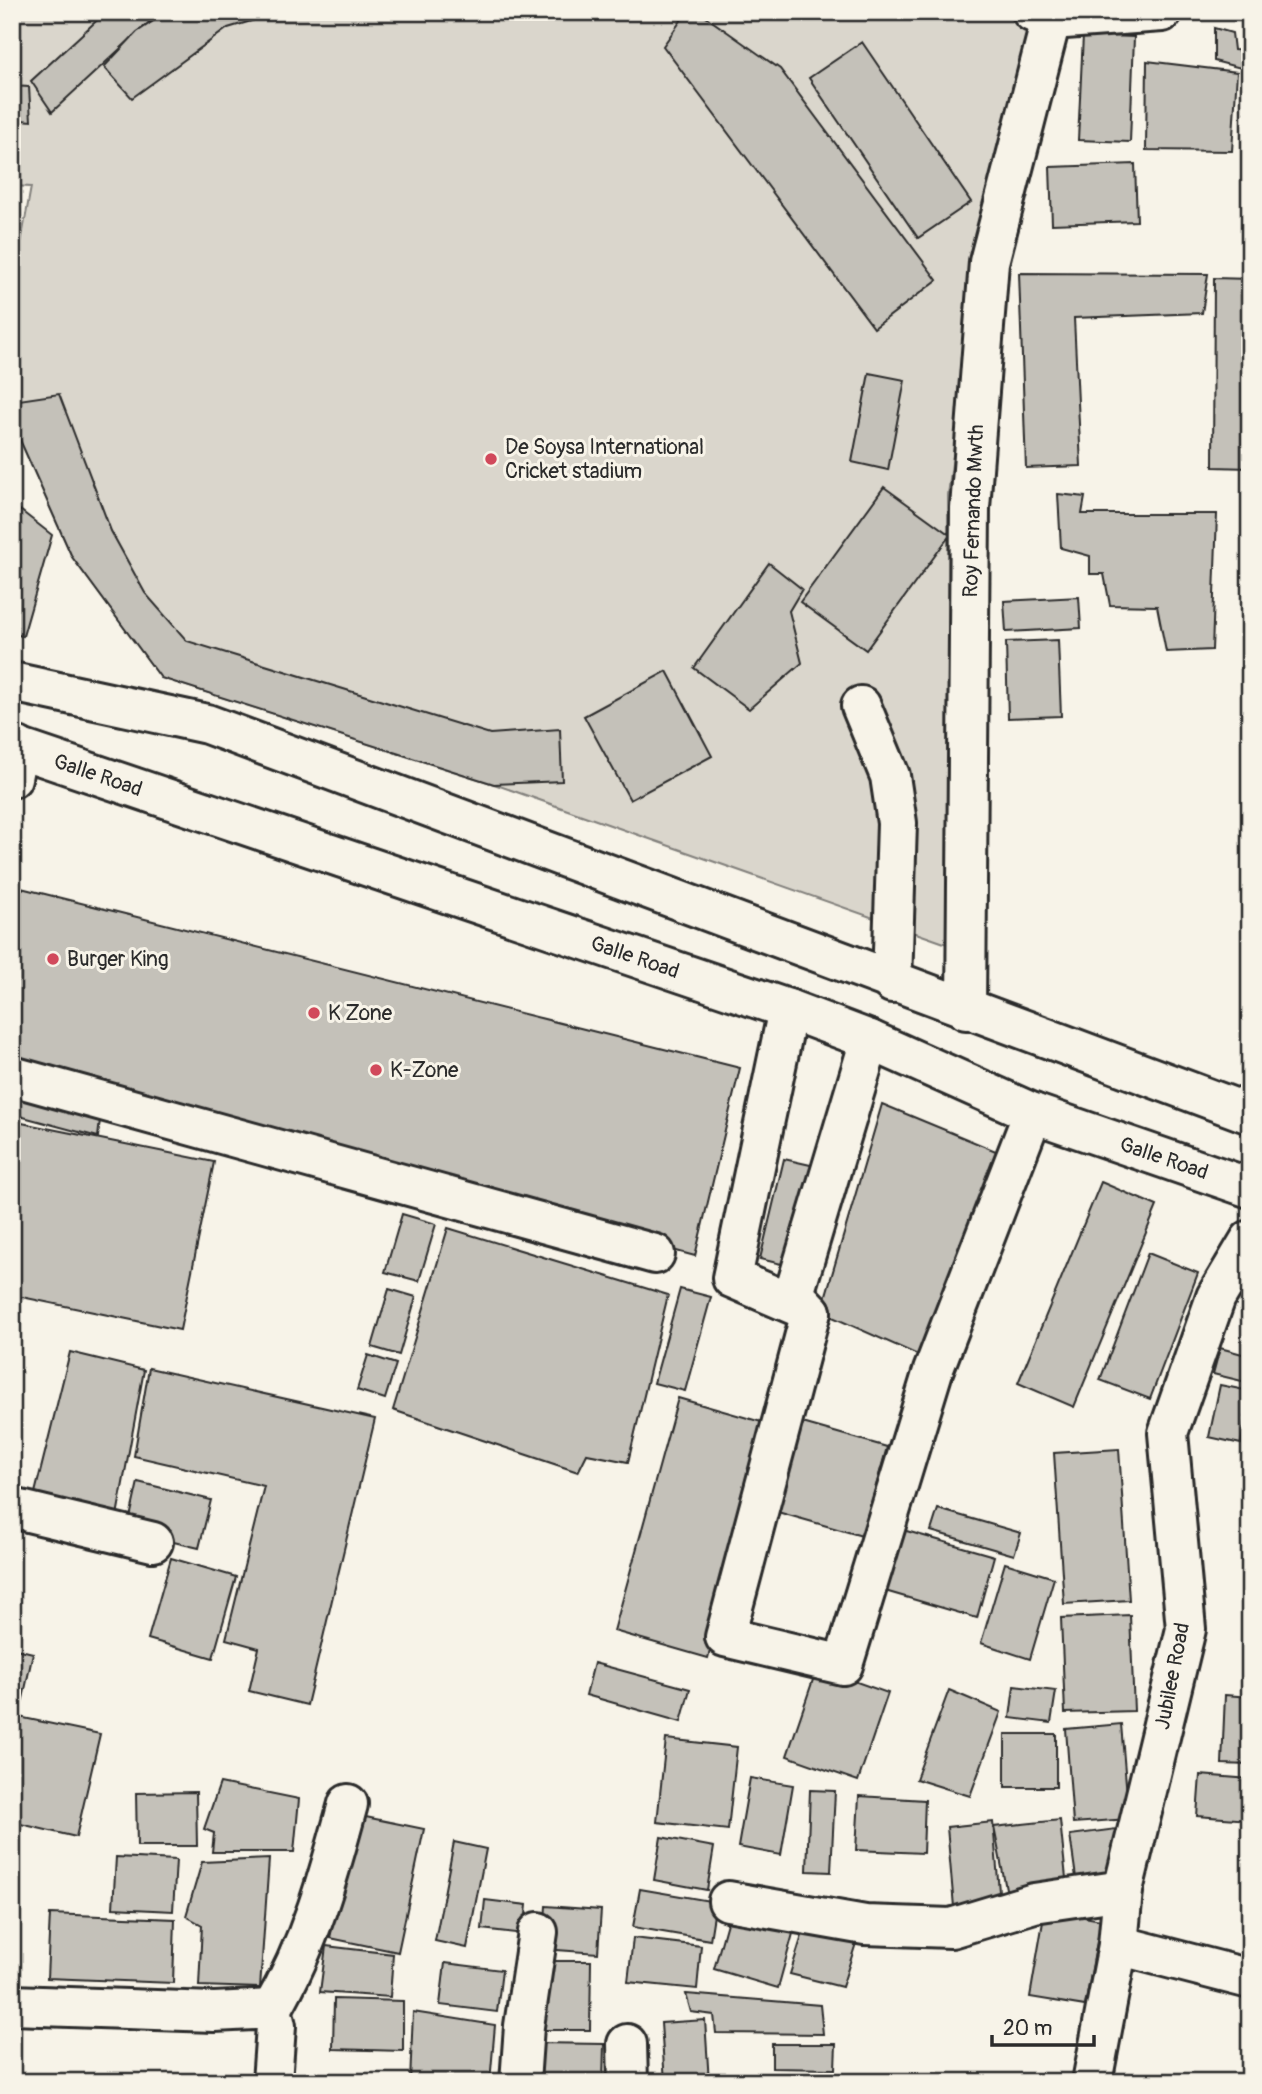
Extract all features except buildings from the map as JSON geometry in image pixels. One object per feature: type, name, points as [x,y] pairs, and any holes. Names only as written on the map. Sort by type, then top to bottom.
[{"type":"main road","points":[[1042,16],[1162,12]]},
{"type":"main road","name":"Roy Fernando Mwth","points":[[966,1010],[970,508],[989,262],[1042,16]]},
{"type":"main road","points":[[12,682],[207,724],[892,983],[1250,1114]]},
{"type":"main road","points":[[861,706],[890,776],[897,823],[892,983]]},
{"type":"main road","name":"Galle Road","points":[[14,757],[804,1015],[870,1040],[1033,1113],[1250,1188]]},
{"type":"main road","points":[[811,1312],[732,1278],[804,1015],[847,965]]},
{"type":"main road","points":[[811,1312],[793,1294],[870,1040]]},
{"type":"main road","points":[[12,1076],[655,1254]]},
{"type":"main road","points":[[811,1312],[725,1637],[843,1665],[933,1371],[1033,1113]]},
{"type":"main road","name":"Jubilee Road","points":[[1092,2082],[1118,1945],[1123,1890],[1186,1629],[1168,1433],[1216,1297],[1250,1240]]},
{"type":"main road","points":[[12,1508],[153,1542]]},
{"type":"main road","points":[[272,2082],[276,2026],[272,2009],[295,1969],[311,1930],[348,1804]]},
{"type":"main road","points":[[728,1901],[865,1925],[951,1928],[1034,1903],[1123,1890]]},
{"type":"main road","points":[[520,2082],[527,1999],[538,1931]]},
{"type":"main road","points":[[1118,1945],[1250,1979]]},
{"type":"main road","points":[[12,2005],[214,2012],[272,2009]]},
{"type":"main road","points":[[627,2044],[628,2082]]},
{"type":"shaded area","name":"De Soysa International Cricket stadium","points":[[12,12],[1004,12],[1038,24],[979,254],[948,495],[950,945],[494,784],[161,678],[72,557],[12,422],[12,293],[31,187],[12,186]]},
{"type":"place","name":"De Soysa International Cricket stadium","points":[[491,459]]},
{"type":"place","name":"Burger King","points":[[53,959]]},
{"type":"place","name":"K Zone","points":[[314,1013]]},
{"type":"place","name":"K-Zone","points":[[376,1070]]}]
